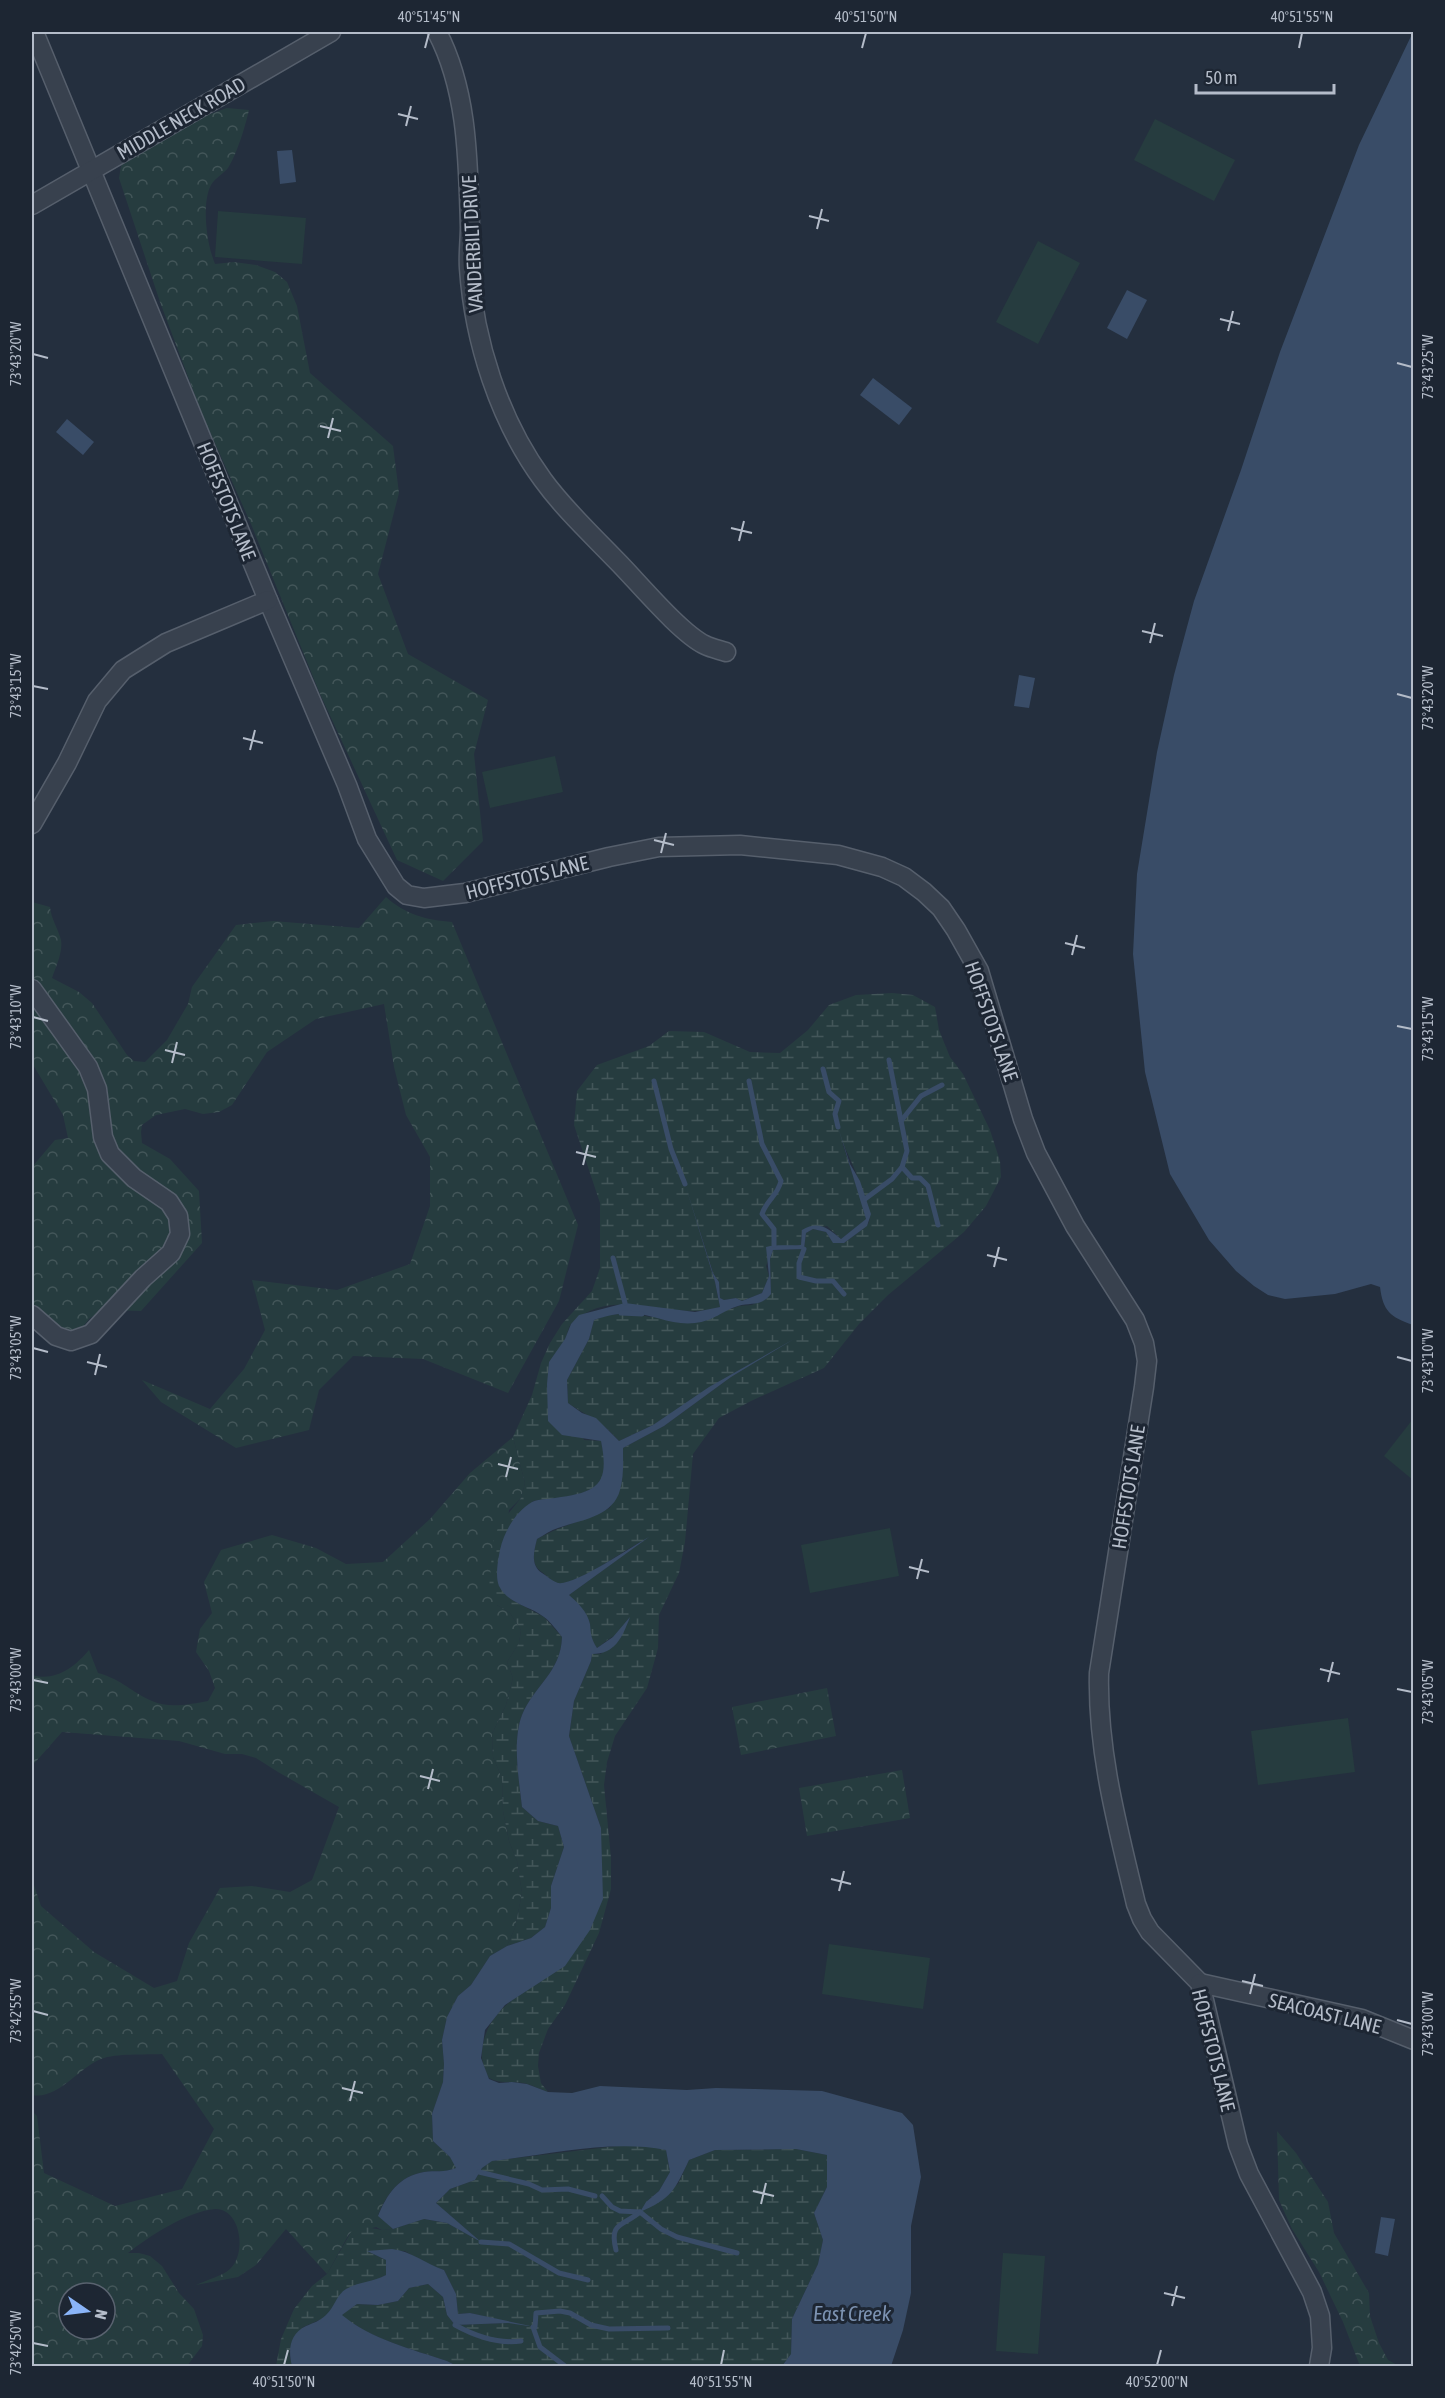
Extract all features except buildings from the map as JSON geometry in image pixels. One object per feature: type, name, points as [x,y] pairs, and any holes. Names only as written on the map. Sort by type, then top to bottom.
[{"type":"street","name":"HOFFSTOTS LANE","points":[[34,32],[268,600],[347,785],[367,839],[385,873],[396,886],[407,895],[424,898],[465,893],[658,847],[740,845],[838,855],[882,867],[904,877],[924,892],[941,908],[956,930],[979,972],[994,1015],[1023,1119],[1036,1152],[1075,1226],[1132,1312],[1144,1343],[1147,1361],[1144,1387],[1099,1673],[1098,1704],[1101,1746],[1121,1844],[1142,1920],[1150,1932],[1200,1983],[1233,2123],[1249,2174],[1312,2292],[1320,2316],[1322,2348],[1319,2367]]},
{"type":"street","name":"MIDDLE NECK ROAD","points":[[32,205],[332,32]]},
{"type":"street","name":"VANDERBILT DRIVE","points":[[437,32],[458,87],[466,132],[470,229],[469,267],[476,320],[490,374],[514,433],[542,479],[562,505],[681,626],[704,645],[726,652]]},
{"type":"street","points":[[32,824],[67,763],[97,701],[123,670],[165,642],[268,600]]},
{"type":"street","points":[[32,989],[88,1067],[97,1089],[103,1137],[110,1154],[134,1178],[169,1202],[178,1216],[180,1234],[171,1254],[143,1278],[91,1334],[71,1341],[56,1336],[32,1315]]},
{"type":"street","name":"SEACOAST LANE","points":[[1200,1983],[1362,2019],[1413,2040]]},
{"type":"green space","points":[[227,108],[249,110],[231,162],[211,185],[208,193],[206,225],[215,264],[234,262],[256,265],[275,272],[287,282],[297,306],[310,373],[393,446],[399,493],[378,574],[408,654],[488,700],[474,754],[483,841],[443,881],[397,860],[320,694],[251,524],[202,414],[160,302],[119,178],[122,164],[139,148],[202,117]]},
{"type":"green space","points":[[1155,119],[1235,160],[1214,201],[1134,160]]},
{"type":"green space","points":[[218,211],[306,218],[302,264],[215,257]]},
{"type":"green space","points":[[1038,241],[1080,263],[1038,344],[996,322]]},
{"type":"green space","points":[[555,756],[563,792],[490,808],[482,772]]},
{"type":"green space","points":[[386,897],[417,916],[452,922],[578,1225],[559,1301],[508,1393],[423,1359],[353,1356],[319,1390],[309,1430],[236,1448],[161,1402],[142,1380],[210,1409],[244,1369],[265,1330],[252,1280],[337,1290],[410,1264],[430,1206],[430,1157],[406,1115],[394,1067],[384,1004],[316,1019],[267,1052],[232,1105],[219,1112],[203,1114],[185,1109],[156,1115],[142,1125],[142,1143],[170,1159],[199,1191],[202,1243],[141,1311],[105,1310],[90,1318],[81,1329],[66,1332],[32,1308],[32,1167],[55,1140],[68,1138],[63,1115],[32,1063],[32,902],[50,907],[61,940],[60,954],[52,978],[79,992],[92,1003],[127,1055],[134,1061],[145,1062],[167,1040],[188,1004],[192,987],[236,925],[273,921],[359,928]]},
{"type":"green space","points":[[892,993],[913,995],[935,1007],[939,1030],[950,1057],[963,1074],[990,1130],[1000,1161],[1001,1177],[986,1206],[964,1232],[888,1295],[859,1324],[824,1368],[719,1418],[693,1454],[685,1542],[679,1573],[659,1615],[658,1648],[647,1688],[615,1736],[607,1762],[604,1785],[611,1858],[611,1889],[599,1933],[565,2005],[548,2029],[539,2053],[538,2066],[541,2083],[548,2092],[524,2083],[493,2080],[488,2076],[482,2056],[484,2039],[490,2025],[510,2002],[565,1965],[601,1828],[569,1736],[574,1701],[592,1654],[601,1654],[613,1636],[597,1648],[591,1639],[589,1621],[569,1595],[643,1541],[576,1580],[557,1583],[538,1569],[534,1561],[537,1539],[610,1508],[622,1467],[623,1448],[664,1426],[729,1379],[653,1425],[619,1441],[601,1424],[568,1403],[567,1380],[589,1339],[594,1320],[608,1315],[632,1313],[650,1317],[731,1309],[752,1305],[771,1294],[770,1259],[773,1250],[804,1249],[806,1233],[813,1229],[826,1232],[831,1240],[844,1243],[865,1227],[870,1216],[868,1207],[842,1142],[867,1219],[841,1239],[827,1226],[802,1230],[801,1245],[784,1247],[774,1245],[766,1266],[769,1276],[762,1293],[742,1301],[736,1298],[724,1300],[720,1298],[719,1282],[713,1273],[694,1212],[720,1307],[702,1311],[683,1311],[625,1305],[607,1306],[589,1311],[571,1324],[562,1345],[549,1362],[584,1440],[601,1441],[605,1470],[598,1485],[590,1490],[571,1496],[533,1501],[503,1537],[497,1563],[499,1586],[512,1600],[544,1617],[562,1637],[557,1660],[522,1715],[517,1748],[522,1807],[538,1821],[558,1826],[564,1847],[551,1886],[551,1908],[545,1927],[531,1938],[507,1946],[515,1928],[522,1893],[517,1861],[509,1841],[503,1811],[502,1778],[493,1757],[492,1734],[506,1705],[513,1678],[507,1662],[519,1643],[521,1630],[510,1613],[497,1605],[489,1589],[493,1542],[499,1525],[521,1498],[525,1483],[513,1437],[532,1395],[541,1363],[550,1343],[562,1324],[592,1291],[600,1268],[600,1203],[574,1125],[577,1091],[597,1065],[649,1046],[669,1031],[704,1032],[750,1052],[780,1053],[808,1030],[829,1005],[856,995]]},
{"type":"green space","points":[[1413,1419],[1414,1480],[1384,1456]]},
{"type":"green space","points":[[513,1437],[525,1483],[521,1498],[509,1510],[497,1605],[510,1613],[521,1630],[519,1643],[507,1662],[513,1678],[506,1705],[492,1734],[493,1757],[502,1778],[503,1811],[509,1841],[517,1861],[522,1893],[515,1928],[507,1946],[490,1956],[471,1985],[458,1996],[447,2017],[442,2040],[443,2082],[432,2114],[433,2141],[450,2157],[457,2168],[415,2174],[401,2182],[385,2200],[378,2215],[393,2229],[382,2230],[376,2227],[349,2234],[327,2274],[286,2229],[256,2265],[238,2277],[196,2285],[230,2269],[235,2262],[240,2243],[236,2224],[224,2211],[215,2209],[193,2214],[157,2233],[128,2253],[150,2256],[162,2266],[179,2293],[194,2309],[203,2335],[202,2346],[187,2366],[32,2366],[32,2111],[37,2116],[44,2173],[115,2206],[182,2189],[214,2129],[162,2054],[107,2057],[92,2063],[51,2093],[32,2095],[32,1879],[41,1906],[94,1952],[154,1988],[177,1981],[189,1943],[220,1888],[252,1886],[290,1892],[312,1880],[339,1807],[256,1758],[242,1754],[225,1754],[179,1741],[62,1732],[32,1766],[32,1675],[40,1677],[64,1672],[89,1650],[98,1673],[114,1679],[152,1701],[173,1705],[208,1701],[215,1688],[209,1671],[196,1652],[200,1629],[212,1613],[204,1582],[221,1550],[272,1535],[316,1548],[346,1564],[383,1562],[430,1519],[470,1473]]},
{"type":"green space","points":[[890,1528],[899,1576],[810,1593],[801,1545]]},
{"type":"green space","points":[[827,1688],[836,1736],[741,1755],[732,1707]]},
{"type":"green space","points":[[1348,1718],[1355,1772],[1258,1785],[1251,1731]]},
{"type":"green space","points":[[902,1770],[910,1818],[807,1836],[799,1788]]},
{"type":"green space","points":[[829,1944],[930,1958],[923,2009],[822,1994]]},
{"type":"green space","points":[[1277,2131],[1296,2153],[1328,2202],[1334,2233],[1369,2293],[1370,2316],[1379,2343],[1388,2360],[1399,2366],[1360,2366],[1343,2322],[1319,2272],[1292,2229],[1279,2200]]},
{"type":"green space","points":[[644,2145],[666,2150],[670,2172],[659,2191],[646,2202],[678,2184],[689,2160],[715,2150],[796,2149],[827,2155],[827,2187],[814,2213],[823,2240],[818,2264],[792,2319],[791,2354],[782,2366],[457,2366],[378,2337],[341,2315],[357,2304],[378,2305],[398,2301],[409,2288],[428,2284],[443,2297],[447,2315],[455,2325],[519,2324],[470,2313],[458,2314],[456,2294],[444,2270],[426,2264],[405,2251],[369,2252],[386,2260],[386,2275],[374,2281],[353,2286],[324,2318],[303,2327],[289,2353],[292,2366],[276,2366],[281,2339],[294,2309],[312,2286],[327,2274],[355,2225],[382,2230],[393,2229],[423,2219],[447,2223],[477,2239],[436,2203],[450,2189],[475,2180],[482,2168],[491,2161],[617,2146]]},
{"type":"green space","points":[[1003,2253],[1045,2256],[1038,2354],[996,2351]]},
{"type":"water","points":[[1413,32],[1413,1325],[1393,1316],[1383,1302],[1380,1287],[1371,1284],[1335,1294],[1285,1299],[1268,1295],[1236,1271],[1209,1240],[1170,1174],[1145,1072],[1133,954],[1137,874],[1157,752],[1174,675],[1194,601],[1280,352],[1359,145]]},
{"type":"water","points":[[292,150],[296,182],[280,184],[277,151]]},
{"type":"water","points":[[1127,290],[1147,300],[1127,339],[1107,328]]},
{"type":"water","points":[[873,378],[912,408],[899,425],[860,395]]},
{"type":"water","points":[[67,419],[94,442],[83,455],[56,432]]},
{"type":"water","points":[[1019,675],[1035,678],[1029,708],[1014,706]]},
{"type":"water","name":"East Creek","points":[[838,1127],[850,1164],[860,1181],[871,1214],[867,1226],[844,1243],[833,1243],[826,1232],[813,1229],[806,1233],[804,1249],[773,1250],[770,1259],[771,1294],[763,1301],[738,1306],[695,1323],[679,1323],[631,1313],[594,1320],[589,1339],[567,1380],[568,1403],[582,1413],[596,1418],[619,1441],[653,1425],[709,1387],[794,1339],[731,1377],[664,1426],[623,1448],[620,1490],[616,1499],[603,1512],[555,1529],[537,1539],[534,1562],[538,1570],[558,1583],[576,1578],[603,1565],[649,1537],[569,1595],[587,1615],[592,1639],[597,1648],[613,1637],[630,1617],[624,1632],[612,1648],[592,1654],[574,1701],[569,1736],[601,1828],[603,1899],[590,1930],[565,1966],[505,2005],[485,2030],[481,2058],[489,2079],[499,2083],[527,2084],[548,2092],[572,2093],[600,2086],[687,2090],[716,2088],[822,2091],[902,2113],[913,2125],[921,2177],[911,2226],[911,2293],[903,2330],[891,2366],[782,2366],[791,2354],[792,2319],[818,2264],[823,2240],[814,2213],[827,2187],[827,2155],[796,2149],[715,2150],[689,2160],[671,2192],[659,2203],[640,2212],[646,2202],[659,2191],[670,2172],[666,2150],[645,2147],[601,2147],[492,2161],[482,2168],[475,2180],[450,2189],[436,2203],[481,2242],[447,2223],[424,2219],[393,2229],[378,2216],[390,2193],[408,2177],[424,2172],[456,2168],[450,2157],[433,2141],[432,2114],[443,2082],[442,2040],[447,2017],[458,1996],[471,1985],[490,1956],[507,1946],[531,1938],[545,1927],[551,1908],[551,1886],[564,1847],[558,1826],[538,1821],[522,1807],[517,1748],[522,1715],[557,1660],[562,1637],[544,1617],[508,1597],[499,1586],[497,1573],[504,1536],[520,1511],[534,1501],[569,1496],[590,1489],[597,1484],[604,1468],[601,1441],[562,1435],[548,1421],[549,1362],[565,1339],[571,1324],[579,1315],[625,1303],[695,1312],[720,1307],[715,1282],[685,1184],[713,1273],[719,1282],[720,1298],[724,1300],[736,1298],[742,1301],[762,1293],[769,1276],[766,1247],[801,1245],[802,1230],[813,1226],[823,1227],[841,1239],[866,1219]]},
{"type":"water","points":[[1381,2217],[1395,2219],[1388,2256],[1375,2253]]},
{"type":"water","points":[[392,2249],[406,2252],[444,2270],[456,2294],[458,2314],[470,2313],[535,2327],[508,2323],[455,2325],[447,2315],[443,2297],[428,2284],[409,2288],[398,2301],[378,2305],[357,2304],[342,2315],[378,2337],[457,2366],[292,2366],[291,2343],[300,2329],[324,2317],[346,2289],[386,2275],[386,2260],[367,2251]]},
{"type":"waterway","points":[[865,1199],[892,1179],[902,1167],[907,1151],[889,1060]]},
{"type":"waterway","points":[[823,1069],[829,1092],[839,1101],[835,1114],[838,1127]]},
{"type":"waterway","points":[[654,1081],[671,1149],[685,1184]]},
{"type":"waterway","points":[[749,1081],[762,1144],[781,1181],[762,1214],[774,1229],[774,1245]]},
{"type":"waterway","points":[[901,1121],[921,1096],[942,1085]]},
{"type":"waterway","points":[[902,1167],[912,1178],[920,1178],[928,1186],[938,1225]]},
{"type":"waterway","points":[[804,1249],[799,1263],[799,1277],[816,1281],[833,1281],[844,1294]]},
{"type":"waterway","points":[[613,1258],[625,1303]]},
{"type":"waterway","points":[[621,1313],[642,1314]]},
{"type":"waterway","points":[[479,2172],[529,2184],[542,2190],[568,2189],[595,2196]]},
{"type":"waterway","points":[[602,2196],[612,2207],[620,2211],[640,2212],[661,2229],[677,2237],[737,2253]]},
{"type":"waterway","points":[[616,2250],[614,2241],[616,2230],[640,2212]]},
{"type":"waterway","points":[[481,2242],[509,2244],[559,2273],[588,2280]]},
{"type":"waterway","points":[[535,2327],[536,2313],[560,2311],[570,2313],[591,2325],[609,2329],[668,2328]]},
{"type":"waterway","points":[[455,2325],[487,2338],[521,2341]]},
{"type":"waterway","points":[[533,2327],[540,2347],[565,2366]]}]
